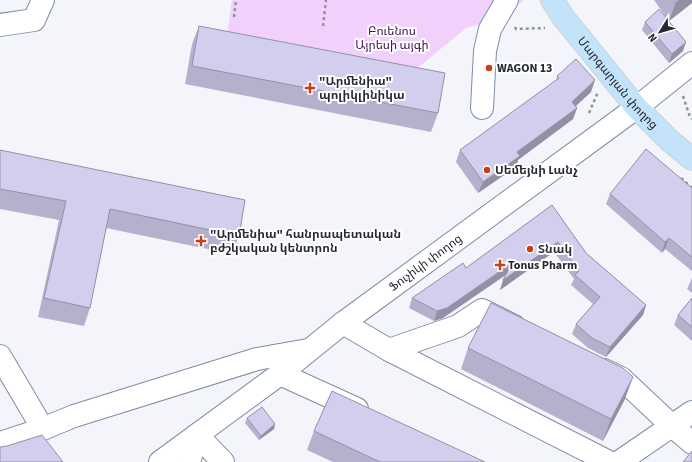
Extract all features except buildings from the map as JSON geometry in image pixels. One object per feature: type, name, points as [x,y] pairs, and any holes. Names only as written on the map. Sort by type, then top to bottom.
[{"type":"main road","name":"Մարգարյան փողոց","points":[[552,0],[563,17],[638,106],[669,140],[692,159]]},
{"type":"main road","name":"Մարգարյան փողոց","points":[[559,0],[638,106],[692,153]]},
{"type":"street","points":[[0,25],[34,20],[43,0]]},
{"type":"street","points":[[482,108],[485,51],[490,29],[505,3]]},
{"type":"street","name":"Ֆուչիկի փողոց","points":[[160,462],[280,374],[343,323],[638,106],[692,63]]},
{"type":"street","points":[[389,350],[458,326],[482,310],[531,334]]},
{"type":"street","points":[[343,323],[389,350],[609,462]]},
{"type":"street","points":[[0,443],[43,429],[74,416],[257,359],[310,350]]},
{"type":"street","points":[[0,356],[43,429]]},
{"type":"street","points":[[586,361],[621,378],[671,425],[692,442]]},
{"type":"street","points":[[280,374],[374,417]]},
{"type":"street","points":[[619,462],[692,412]]},
{"type":"street","points":[[189,462],[197,435],[223,462]]},
{"type":"path","points":[[234,17],[236,0]]},
{"type":"path","points":[[323,26],[326,0]]},
{"type":"path","points":[[505,3],[516,29],[550,27]]},
{"type":"path","points":[[589,113],[599,90]]},
{"type":"path","points":[[683,96],[692,119]]},
{"type":"green space","name":"Բուենոս Այրեսի այգի","points":[[232,0],[523,1],[483,23],[466,28],[403,80],[226,42]]},
{"type":"place","name":"WAGON 13","points":[[489,68]]},
{"type":"place","name":"\"Արմենիա\" պոլիկլինիկա","points":[[310,88]]},
{"type":"place","name":"Սեմեյնի Լանչ","points":[[487,170]]},
{"type":"place","name":"\"Արմենիա\" հանրապետական բժշկական կենտրոն","points":[[201,241]]},
{"type":"place","name":"Տնակ","points":[[530,249]]},
{"type":"place","name":"Tonus Pharm","points":[[500,265]]}]
